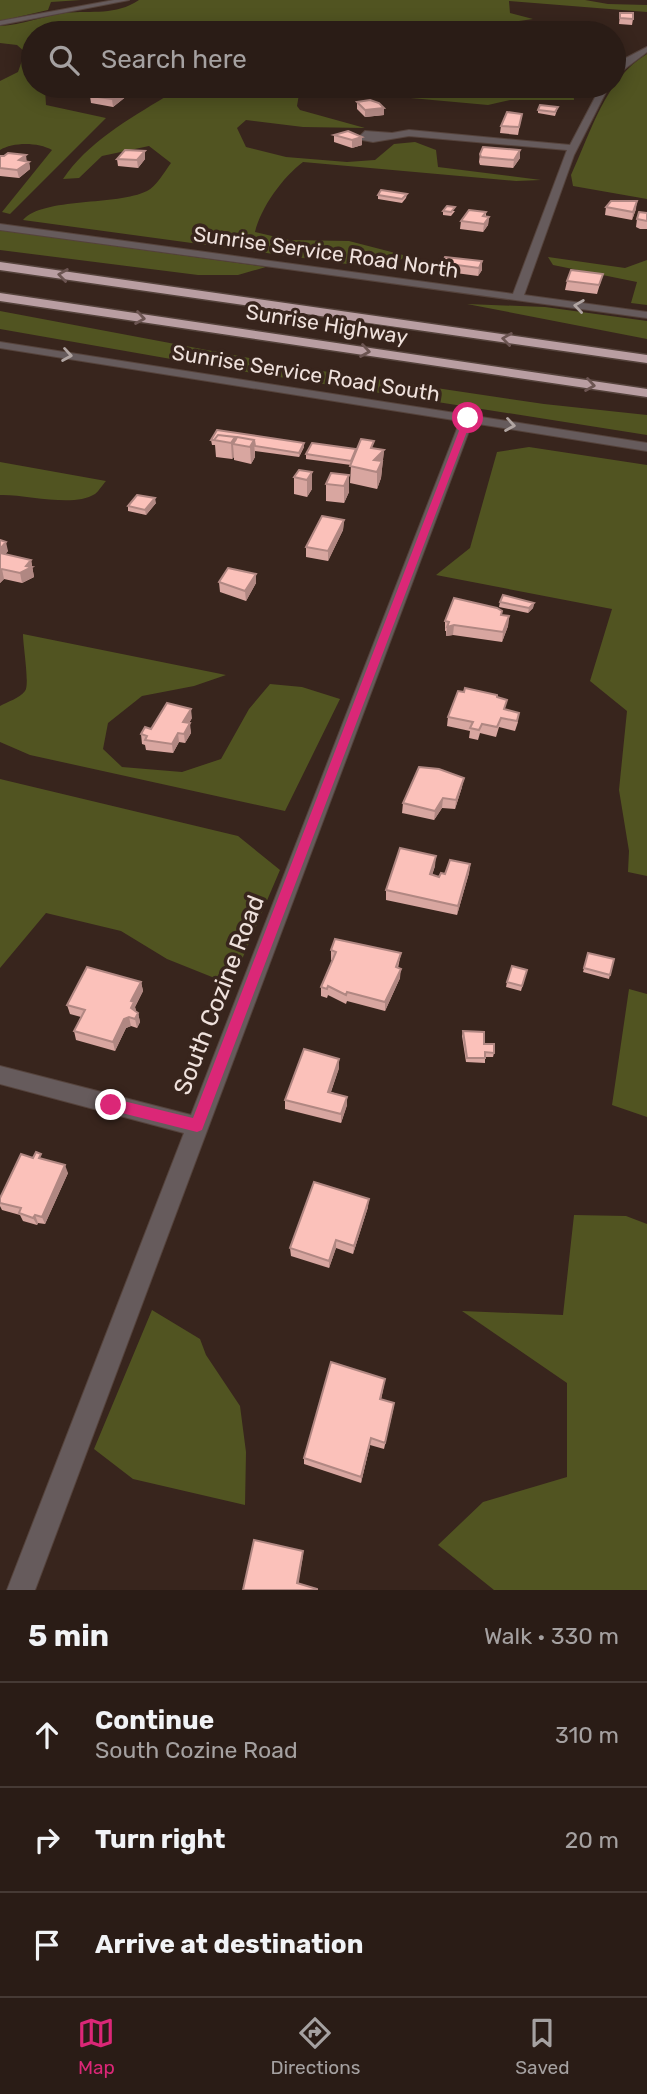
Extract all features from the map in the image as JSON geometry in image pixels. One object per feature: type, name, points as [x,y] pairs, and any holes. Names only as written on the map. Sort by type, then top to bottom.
[{"type":"highway","name":"Sunrise Highway","points":[[0,266],[647,359]]},
{"type":"highway","name":"Sunrise Highway","points":[[0,297],[647,393]]},
{"type":"street","points":[[0,23],[96,3],[125,0]]},
{"type":"street","points":[[626,62],[647,50]]},
{"type":"street","points":[[517,298],[572,148],[599,98]]},
{"type":"street","points":[[388,134],[409,133],[572,148]]},
{"type":"street","name":"Sunrise Service Road North","points":[[0,227],[647,315]]},
{"type":"street","name":"Sunrise Service Road South","points":[[0,345],[647,447]]},
{"type":"street","name":"South Cozine Road","points":[[20,1590],[468,418]]},
{"type":"street","points":[[0,1075],[197,1126]]},
{"type":"green space","points":[[0,0],[81,0],[51,2],[48,10],[0,21]]},
{"type":"green space","points":[[139,0],[585,0],[608,4],[647,5],[647,12],[509,1],[510,13],[533,19],[29,21],[65,13],[112,10]]},
{"type":"green space","points":[[21,23],[21,48],[17,45],[0,43],[0,26]]},
{"type":"green space","points":[[647,54],[647,199],[573,186],[571,175],[607,98],[626,98],[626,71]]},
{"type":"green space","points":[[21,63],[21,98],[46,98],[46,105],[106,118],[10,214],[2,212],[52,150],[40,145],[26,144],[0,150],[0,81],[18,72]]},
{"type":"green space","points":[[163,98],[298,98],[297,106],[300,110],[365,128],[303,127],[246,120],[237,128],[246,147],[286,157],[347,162],[375,160],[394,144],[415,142],[436,150],[438,167],[541,180],[516,181],[303,162],[274,193],[258,222],[255,232],[289,240],[349,241],[407,256],[384,269],[23,220],[47,208],[134,196],[154,186],[171,163],[149,146],[102,156],[79,178],[63,179],[84,154],[123,123]]},
{"type":"green space","points":[[411,98],[574,100],[510,100],[488,105]]},
{"type":"green space","points":[[0,230],[266,267],[238,275],[198,275],[0,250]]},
{"type":"green space","points":[[548,257],[625,268],[647,260],[647,305],[631,303],[637,282],[553,265]]},
{"type":"green space","points":[[467,304],[545,307],[647,321],[647,339]]},
{"type":"green space","points":[[0,311],[302,368],[544,404],[647,415],[647,435],[228,369],[0,329]]},
{"type":"green space","points":[[529,447],[647,465],[647,876],[628,872],[629,851],[619,790],[627,711],[590,681],[612,609],[436,575],[470,548],[497,452]]},
{"type":"green space","points":[[0,462],[106,481],[95,494],[75,500],[0,495]]},
{"type":"green space","points":[[23,634],[226,675],[194,686],[142,696],[108,723],[103,749],[122,767],[182,772],[221,759],[249,709],[270,684],[302,687],[340,699],[285,811],[30,755],[0,742],[0,706],[20,696],[26,687]]},
{"type":"green space","points":[[0,779],[238,836],[280,870],[240,964],[217,979],[167,959],[121,931],[46,913],[0,968]]},
{"type":"green space","points":[[629,989],[647,994],[647,1117],[612,1105]]},
{"type":"green space","points":[[574,1215],[626,1216],[647,1224],[647,1590],[494,1590],[438,1545],[483,1502],[567,1477],[567,1383],[462,1311],[563,1315]]},
{"type":"green space","points":[[152,1310],[200,1339],[206,1355],[240,1406],[246,1452],[245,1505],[133,1479],[94,1449]]},
{"type":"building","points":[[620,13],[633,13],[633,19],[620,18]]},
{"type":"building","points":[[370,100],[384,108],[365,110],[357,102]]},
{"type":"building","points":[[540,105],[558,107],[555,112],[538,110]]},
{"type":"building","points":[[507,112],[522,114],[519,127],[501,126]]},
{"type":"building","points":[[348,131],[362,137],[352,140],[334,135]]},
{"type":"building","points":[[483,147],[520,150],[514,160],[481,157]]},
{"type":"building","points":[[125,150],[145,151],[137,160],[117,159]]},
{"type":"building","points":[[8,153],[26,155],[19,160],[29,162],[17,170],[0,168],[0,156]]},
{"type":"building","points":[[381,190],[407,194],[402,199],[378,195]]},
{"type":"building","points":[[611,201],[637,201],[633,212],[606,207]]},
{"type":"building","points":[[447,206],[455,207],[451,212],[443,211]]},
{"type":"building","points":[[469,210],[486,212],[483,216],[489,217],[484,224],[461,221]]},
{"type":"building","points":[[639,212],[647,213],[647,221],[637,219]]},
{"type":"building","points":[[445,257],[482,261],[479,268],[442,263]]},
{"type":"building","points":[[571,270],[603,274],[599,285],[567,281]]},
{"type":"building","points":[[217,430],[304,443],[299,453],[255,446],[254,440],[237,437],[235,441],[235,437],[218,435],[211,440]]},
{"type":"building","points":[[218,435],[235,437],[231,443],[214,440]]},
{"type":"building","points":[[237,437],[254,440],[250,447],[233,444]]},
{"type":"building","points":[[361,439],[374,441],[371,448],[384,450],[374,460],[382,461],[377,472],[350,466]]},
{"type":"building","points":[[312,443],[356,449],[351,461],[306,454]]},
{"type":"building","points":[[299,470],[312,472],[307,480],[294,477]]},
{"type":"building","points":[[331,473],[349,475],[344,486],[326,484]]},
{"type":"building","points":[[137,495],[155,498],[145,510],[128,506]]},
{"type":"building","points":[[322,516],[344,520],[328,551],[306,547]]},
{"type":"building","points":[[0,553],[31,560],[26,566],[32,567],[20,573],[2,569],[0,572]]},
{"type":"building","points":[[228,568],[256,574],[245,591],[219,582]]},
{"type":"building","points":[[503,595],[534,603],[529,608],[500,602]]},
{"type":"building","points":[[454,598],[502,611],[501,615],[509,616],[503,632],[454,625],[447,627],[449,622],[445,621]]},
{"type":"building","points":[[465,688],[507,700],[504,709],[519,713],[517,721],[501,718],[497,727],[482,724],[479,730],[470,728],[473,722],[448,717],[458,691],[464,692]]},
{"type":"building","points":[[167,703],[191,709],[183,722],[190,723],[184,734],[178,733],[172,744],[145,740],[147,736],[141,734],[145,727],[151,729]]},
{"type":"building","points":[[419,767],[439,769],[464,778],[456,800],[443,798],[435,811],[403,803]]},
{"type":"building","points":[[400,848],[436,856],[430,874],[439,877],[441,873],[445,874],[450,860],[470,864],[458,906],[386,890]]},
{"type":"building","points":[[335,939],[401,953],[396,967],[401,969],[385,1002],[347,992],[346,995],[328,986],[327,989],[321,987],[336,952],[331,950]]},
{"type":"building","points":[[588,953],[614,959],[610,975],[584,968]]},
{"type":"building","points":[[512,966],[527,970],[522,986],[507,982]]},
{"type":"building","points":[[87,967],[141,982],[131,1001],[134,1002],[131,1008],[138,1013],[135,1019],[124,1019],[113,1042],[74,1031],[85,1010],[67,1005]]},
{"type":"building","points":[[463,1031],[484,1032],[484,1044],[494,1044],[494,1053],[485,1052],[485,1058],[467,1058]]},
{"type":"building","points":[[304,1049],[339,1059],[328,1092],[347,1097],[341,1114],[285,1100]]},
{"type":"building","points":[[36,1152],[41,1154],[39,1158],[65,1165],[42,1217],[35,1215],[33,1218],[19,1213],[21,1208],[0,1203],[0,1198],[21,1154],[33,1158]]},
{"type":"building","points":[[314,1182],[369,1199],[354,1246],[336,1240],[329,1261],[290,1248]]},
{"type":"building","points":[[331,1362],[385,1379],[380,1399],[394,1403],[385,1443],[371,1438],[361,1477],[304,1458]]},
{"type":"building","points":[[254,1540],[303,1551],[297,1583],[317,1590],[243,1590]]},
{"type":"route","points":[[111,1105],[197,1126],[468,418]]}]
